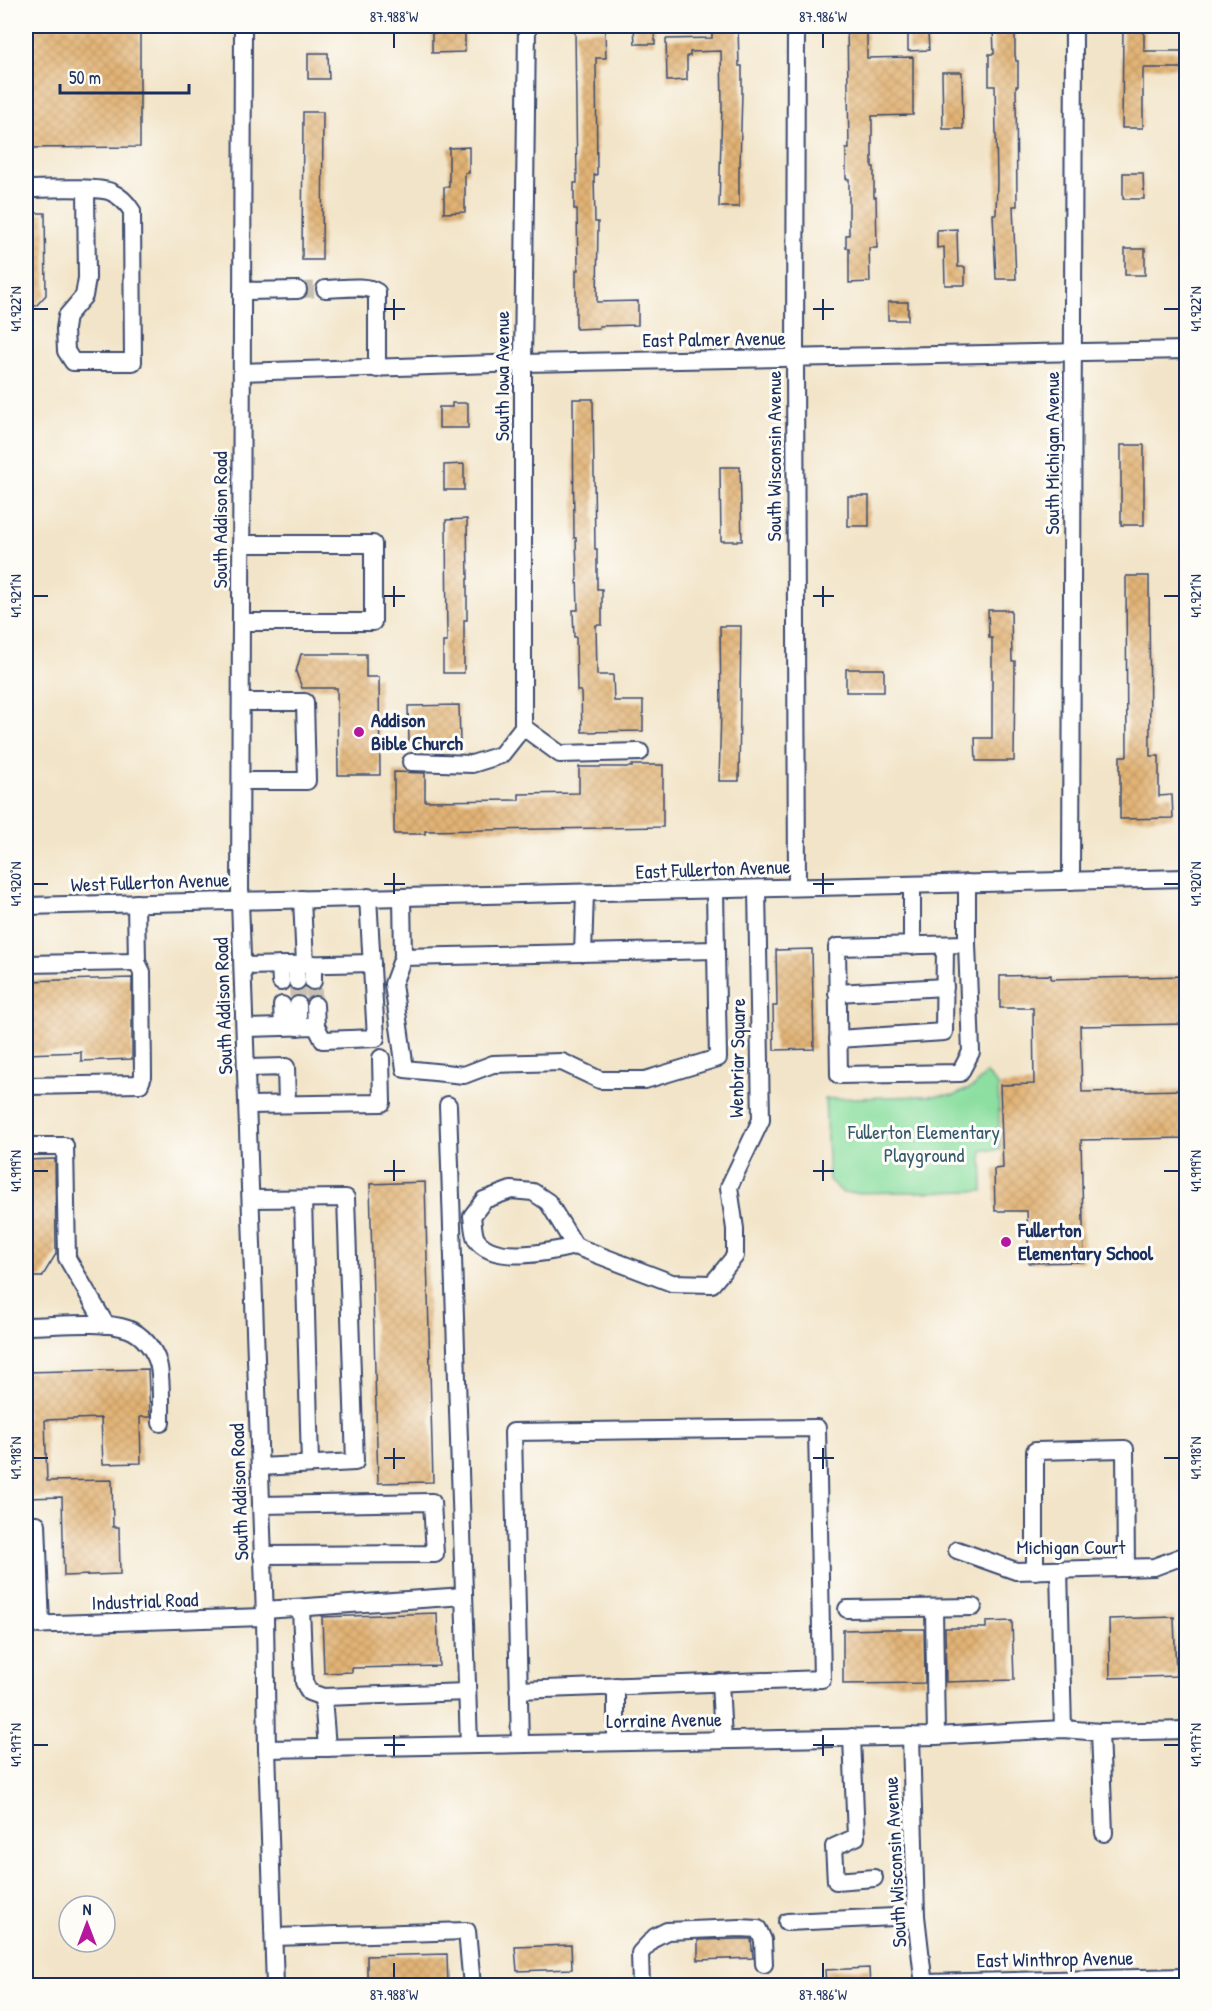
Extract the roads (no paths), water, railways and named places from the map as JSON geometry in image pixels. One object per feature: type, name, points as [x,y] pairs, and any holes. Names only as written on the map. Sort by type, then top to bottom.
[{"type":"street","name":"South Addison Road","points":[[243,26],[240,900],[265,1614],[275,1986]]},
{"type":"street","name":"South Iowa Avenue","points":[[523,728],[523,363],[527,26]]},
{"type":"street","name":"South Wisconsin Avenue","points":[[796,26],[797,887]]},
{"type":"street","name":"South Michigan Avenue","points":[[1071,881],[1074,26]]},
{"type":"street","points":[[26,189],[86,189],[110,191],[126,201],[132,211],[134,362],[73,362],[66,351],[67,316],[84,296],[87,278],[86,189]]},
{"type":"street","points":[[325,289],[366,288],[377,292],[377,369]]},
{"type":"street","points":[[242,291],[298,290]]},
{"type":"street","name":"East Palmer Avenue","points":[[242,372],[523,363],[1186,350]]},
{"type":"street","points":[[241,544],[373,544],[373,622],[241,622]]},
{"type":"street","points":[[241,702],[305,702],[307,781],[241,781]]},
{"type":"street","points":[[411,762],[472,765],[501,755],[523,728],[560,754],[640,752]]},
{"type":"street","name":"East Fullerton Avenue","points":[[240,900],[1186,879]]},
{"type":"street","points":[[967,883],[971,1052],[960,1073],[839,1075],[837,947],[967,944]]},
{"type":"street","points":[[912,885],[912,946]]},
{"type":"street","name":"Wenbriar Square","points":[[575,1246],[672,1283],[711,1284],[735,1256],[735,1229],[729,1187],[761,1120],[757,889]]},
{"type":"street","points":[[402,897],[403,957],[393,984],[405,1069],[464,1075],[493,1064],[562,1062],[600,1080],[645,1080],[718,1058],[714,890]]},
{"type":"street","points":[[583,953],[585,893]]},
{"type":"street","points":[[291,1027],[298,1005],[316,1026],[323,1040],[376,1038],[368,897]]},
{"type":"street","points":[[298,972],[302,899]]},
{"type":"street","name":"West Fullerton Avenue","points":[[26,906],[240,900]]},
{"type":"street","points":[[26,1086],[140,1084],[143,1076],[142,972],[137,962],[136,903]]},
{"type":"street","points":[[838,1039],[944,1032],[945,945]]},
{"type":"street","points":[[403,957],[716,950]]},
{"type":"street","points":[[26,964],[137,962]]},
{"type":"street","points":[[243,966],[298,972],[372,963]]},
{"type":"street","points":[[837,993],[945,987]]},
{"type":"street","points":[[245,1028],[316,1026]]},
{"type":"street","points":[[248,1105],[382,1102],[381,1058]]},
{"type":"street","points":[[246,1068],[286,1067],[287,1104]]},
{"type":"street","points":[[448,1105],[469,1745]]},
{"type":"street","points":[[26,1146],[64,1146],[67,1258],[106,1324]]},
{"type":"street","points":[[511,1190],[533,1192],[548,1202],[575,1246],[543,1253],[509,1254],[487,1249],[475,1238],[472,1216],[484,1200],[511,1190]]},
{"type":"street","points":[[251,1199],[346,1198],[355,1462],[260,1467]]},
{"type":"street","points":[[303,1199],[310,1464]]},
{"type":"street","points":[[26,1326],[106,1324],[129,1329],[142,1337],[152,1349],[159,1364],[161,1423]]},
{"type":"street","points":[[518,1690],[822,1679],[817,1428],[513,1432],[518,1690],[520,1744]]},
{"type":"street","points":[[1035,1571],[1035,1451],[1125,1449],[1125,1568]]},
{"type":"street","points":[[261,1506],[432,1502],[435,1554],[262,1556]]},
{"type":"street","points":[[26,1524],[37,1524],[33,1625]]},
{"type":"street","name":"Michigan Court","points":[[957,1550],[1016,1571],[1154,1567],[1186,1555]]},
{"type":"street","points":[[1059,1570],[1063,1729]]},
{"type":"street","name":"Industrial Road","points":[[33,1625],[265,1614],[301,1608],[464,1596]]},
{"type":"street","points":[[847,1609],[973,1607]]},
{"type":"street","points":[[301,1608],[304,1682],[309,1692],[324,1697],[467,1692]]},
{"type":"street","points":[[934,1609],[936,1736]]},
{"type":"street","points":[[720,1682],[723,1740]]},
{"type":"street","points":[[616,1686],[616,1742]]},
{"type":"street","points":[[324,1697],[327,1748]]},
{"type":"street","name":"Lorraine Avenue","points":[[267,1749],[936,1736],[1063,1729],[1100,1732],[1186,1730]]},
{"type":"street","points":[[1100,1732],[1104,1833]]},
{"type":"street","name":"South Wisconsin Avenue","points":[[911,1736],[916,1916],[924,1984]]},
{"type":"street","points":[[852,1737],[856,1837],[834,1847],[836,1881],[874,1878]]},
{"type":"street","points":[[787,1922],[916,1916]]},
{"type":"street","points":[[641,1986],[640,1953],[655,1937],[667,1931],[758,1929],[763,1940],[764,1964]]},
{"type":"street","points":[[273,1937],[467,1931],[472,1986]]},
{"type":"street","name":"East Winthrop Avenue","points":[[924,1984],[1186,1977]]},
{"type":"tunnel","points":[[298,290],[325,289]]},
{"type":"tunnel","points":[[297,981],[298,1005]]},
{"type":"tunnel","points":[[313,981],[315,1005]]},
{"type":"place","name":"Addison Bible Church","points":[[359,732]]},
{"type":"place","name":"Fullerton Elementary School","points":[[1006,1242]]},
{"type":"park label","name":"Fullerton Elementary Playground","points":[[924,1144]]}]
